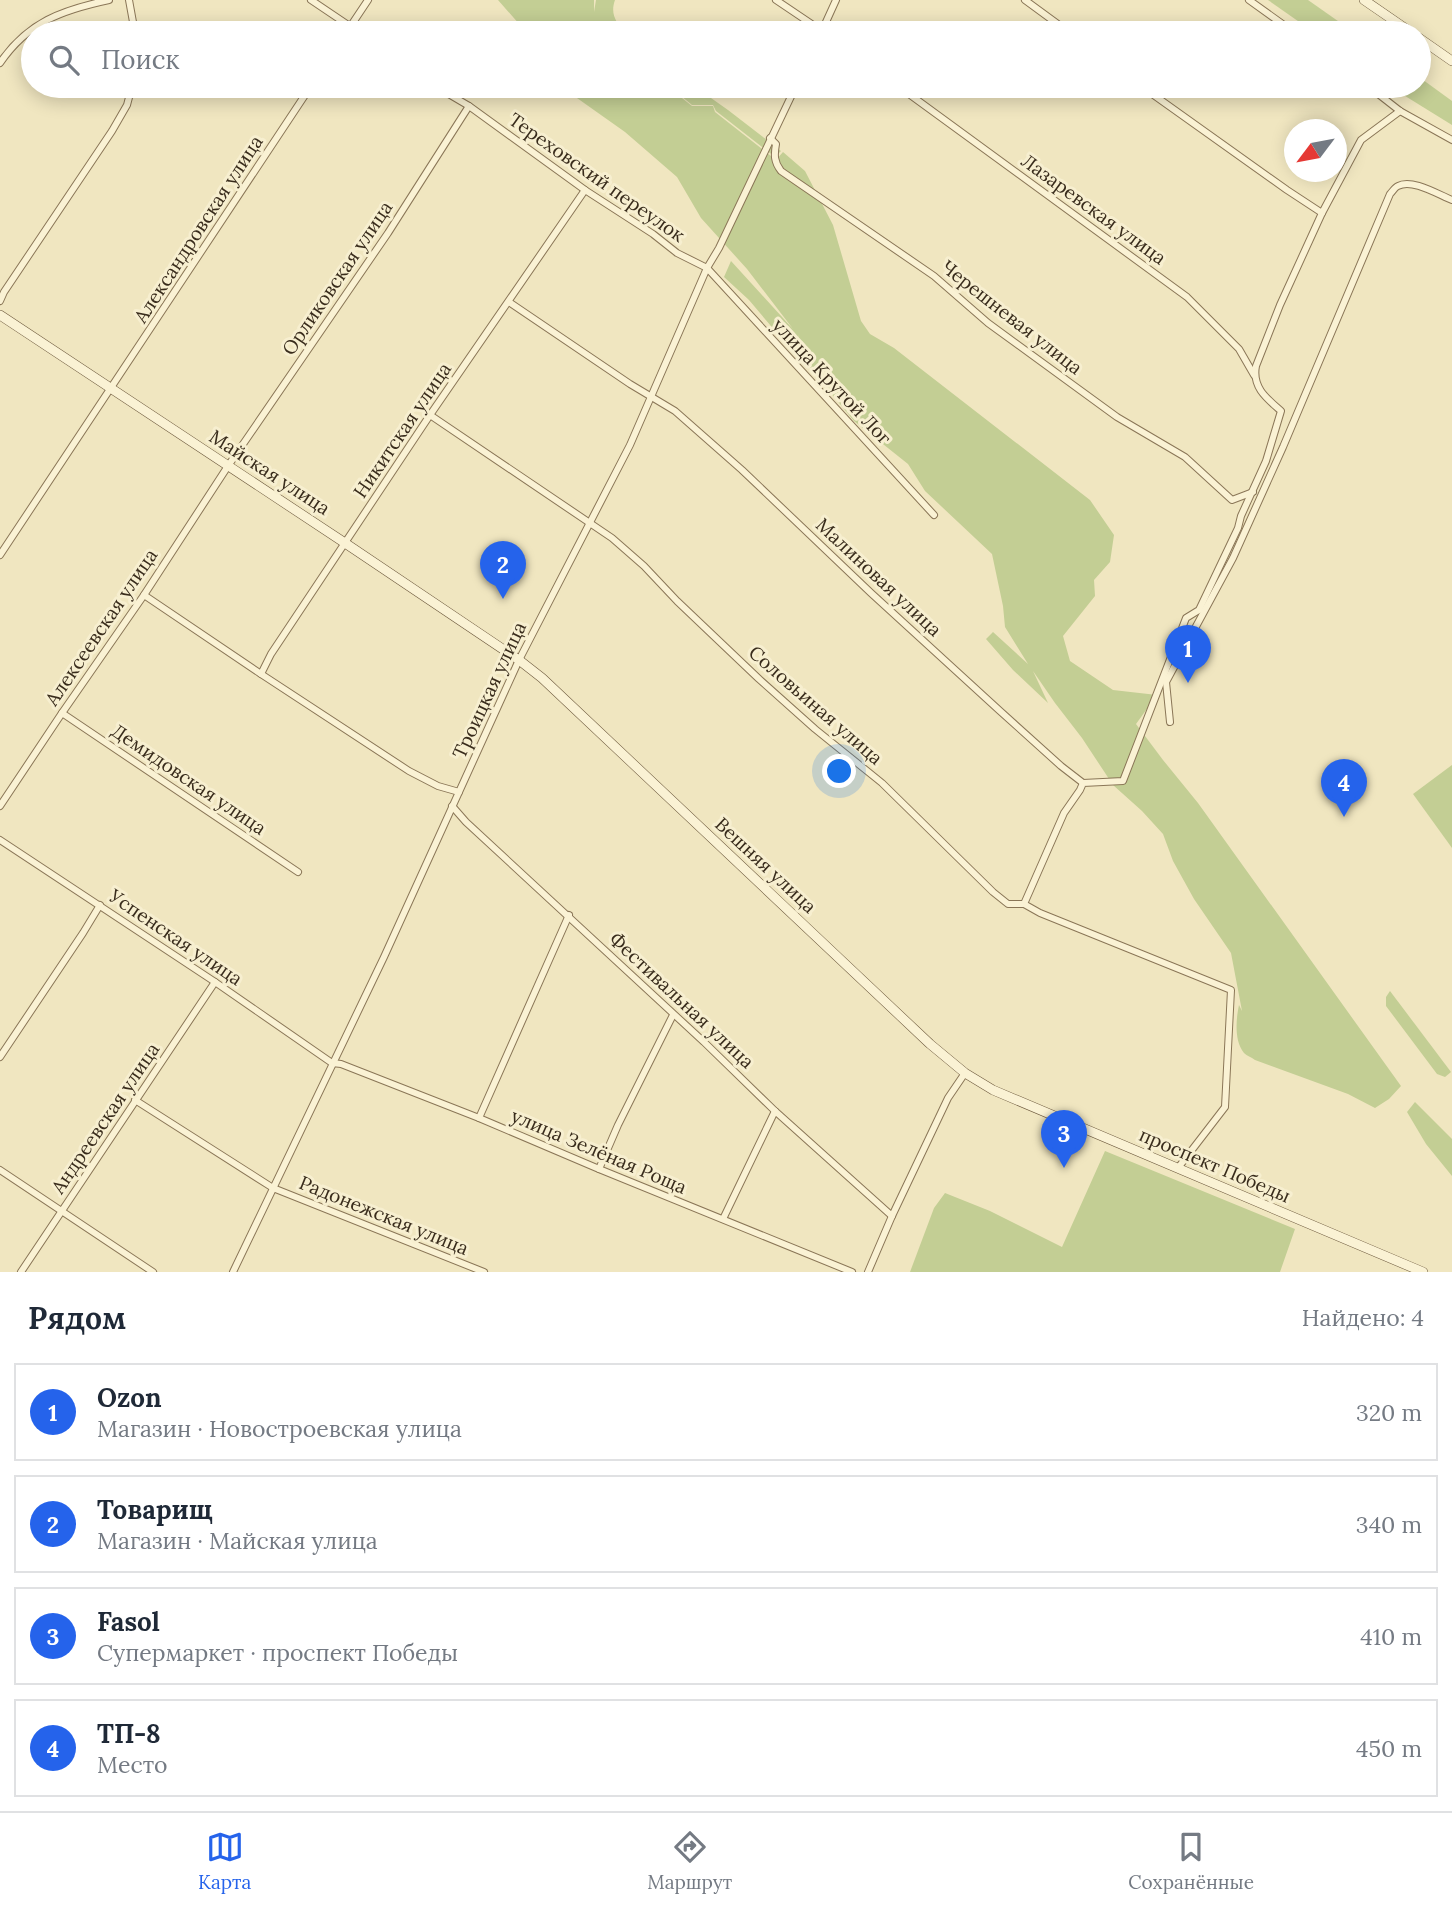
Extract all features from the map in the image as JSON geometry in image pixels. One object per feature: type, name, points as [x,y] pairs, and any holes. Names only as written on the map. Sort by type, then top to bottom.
[{"type":"street","points":[[46,21],[76,7],[109,0]]},
{"type":"street","points":[[129,0],[133,21]]},
{"type":"street","points":[[311,0],[337,21]]},
{"type":"street","points":[[354,21],[369,0]]},
{"type":"street","points":[[776,0],[806,21]]},
{"type":"street","points":[[827,21],[836,0]]},
{"type":"street","points":[[1025,0],[1054,21]]},
{"type":"street","points":[[1249,0],[1278,21]]},
{"type":"street","points":[[1364,0],[1395,21]]},
{"type":"street","points":[[0,63],[21,37]]},
{"type":"street","points":[[1431,46],[1452,61]]},
{"type":"street","points":[[0,301],[111,131],[129,98]]},
{"type":"street","name":"Александровская улица","points":[[0,555],[303,98]]},
{"type":"street","name":"Тереховский переулок","points":[[455,98],[677,253],[707,268]]},
{"type":"street","name":"Троицкая улица","points":[[233,1272],[390,944],[519,660],[630,445],[707,268],[790,98]]},
{"type":"street","name":"Лазаревская улица","points":[[914,98],[1187,297],[1238,349],[1254,375],[1262,395],[1280,411],[1266,461],[1253,492]]},
{"type":"street","points":[[1158,98],[1322,213]]},
{"type":"street","points":[[1383,98],[1400,111],[1452,140]]},
{"type":"street","name":"Орликовская улица","points":[[228,466],[388,233],[469,106]]},
{"type":"street","points":[[1254,375],[1280,305],[1322,213],[1361,140],[1400,111]]},
{"type":"street","name":"Черешневая улица","points":[[770,138],[776,144],[774,155],[776,165],[781,171],[933,275],[988,323],[1116,417],[1185,457],[1232,500],[1253,492]]},
{"type":"street","points":[[1170,722],[1166,682],[1233,558],[1390,194],[1398,186],[1408,183],[1452,200]]},
{"type":"street","name":"Никитская улица","points":[[261,674],[271,654],[345,542],[584,190]]},
{"type":"street","name":"улица Крутой Лог","points":[[707,268],[934,515]]},
{"type":"street","name":"Малиновая улица","points":[[509,302],[675,411],[815,538],[871,593],[1083,783]]},
{"type":"street","name":"Майская улица","points":[[0,315],[519,660]]},
{"type":"street","name":"Соловьиная улица","points":[[430,415],[612,538],[815,729],[882,783],[1008,904],[1024,904],[1040,913],[1231,990],[1225,1107],[1178,1168]]},
{"type":"street","name":"Алексеевская улица","points":[[0,806],[144,596],[228,466]]},
{"type":"street","points":[[1024,904],[1064,813],[1083,783],[1124,781],[1186,618],[1199,610],[1253,492]]},
{"type":"street","points":[[144,596],[409,771],[438,786],[459,792]]},
{"type":"street","name":"Вешняя улица","points":[[519,660],[542,678],[930,1044],[965,1073],[993,1090]]},
{"type":"street","name":"Демидовская улица","points":[[62,713],[298,872]]},
{"type":"street","name":"Фестивальная улица","points":[[452,806],[775,1111],[892,1216]]},
{"type":"street","name":"Успенская улица","points":[[0,840],[332,1063]]},
{"type":"street","points":[[0,1057],[100,905]]},
{"type":"street","points":[[479,1118],[569,915]]},
{"type":"street","name":"Андреевская улица","points":[[21,1272],[215,982]]},
{"type":"street","points":[[599,1170],[618,1125],[673,1015]]},
{"type":"street","name":"улица Зелёная Роща","points":[[332,1063],[341,1063],[479,1118],[599,1170],[852,1272]]},
{"type":"street","points":[[868,1272],[948,1098],[965,1073]]},
{"type":"street","name":"проспект Победы","points":[[993,1090],[1423,1272]]},
{"type":"street","name":"Радонежская улица","points":[[135,1100],[273,1188],[484,1272]]},
{"type":"street","points":[[723,1219],[775,1111]]},
{"type":"street","points":[[0,1170],[152,1272]]},
{"type":"green space","points":[[498,0],[594,0],[594,12],[596,0],[615,0],[613,10],[617,21],[516,21]]},
{"type":"green space","points":[[1268,0],[1308,0],[1338,21],[1298,21]]},
{"type":"green space","points":[[1431,86],[1452,101],[1452,125],[1408,98],[1431,98]]},
{"type":"green space","points":[[577,98],[682,98],[692,106],[713,106],[715,112],[776,160],[783,152],[805,171],[833,225],[861,321],[870,334],[894,348],[1090,500],[1114,535],[1110,562],[1094,580],[1095,596],[1063,636],[1070,661],[1113,690],[1157,695],[1136,724],[1198,803],[1401,1086],[1389,1099],[1375,1108],[1348,1094],[1255,1060],[1244,1053],[1237,1036],[1239,1005],[1242,1011],[1231,953],[1194,899],[1173,861],[1163,834],[1113,785],[1033,671],[1048,703],[1013,670],[986,639],[993,632],[1028,664],[1005,627],[992,554],[925,491],[908,464],[854,421],[816,375],[820,360],[814,374],[802,354],[798,335],[798,358],[749,300],[724,277],[731,261],[793,329],[747,269],[701,218],[677,177],[625,132]]},
{"type":"green space","points":[[684,98],[711,98],[781,151],[775,157],[716,111],[713,105],[692,105]]},
{"type":"green space","points":[[1452,765],[1452,848],[1413,794]]},
{"type":"green space","points":[[1390,991],[1451,1072],[1445,1077],[1437,1074],[1386,1006],[1386,997]]},
{"type":"green space","points":[[1415,1102],[1452,1139],[1452,1176],[1426,1144],[1407,1112]]},
{"type":"green space","points":[[1105,1151],[1295,1229],[1280,1272],[910,1272],[934,1208],[945,1193],[990,1211],[1062,1247]]},
{"type":"place","name":"Товарищ","points":[[503,599]]},
{"type":"place","name":"Ozon","points":[[1188,683]]},
{"type":"place","name":"ТП-8","points":[[1344,817]]},
{"type":"place","name":"Fasol","points":[[1064,1168]]}]
